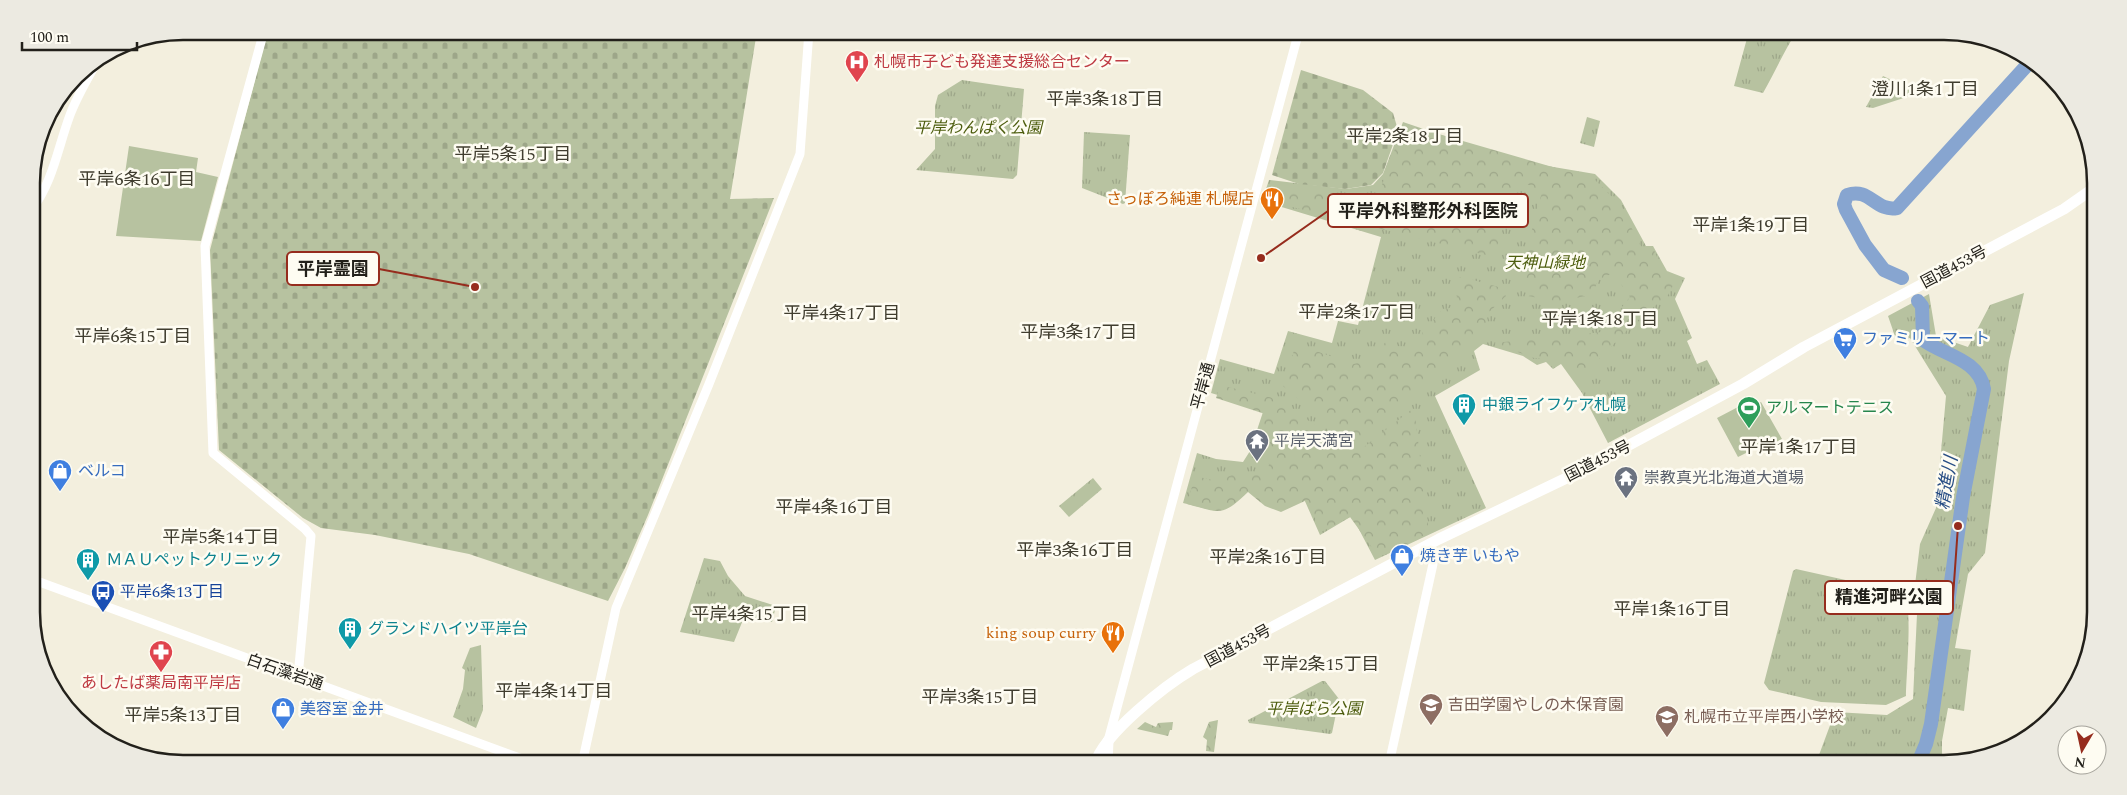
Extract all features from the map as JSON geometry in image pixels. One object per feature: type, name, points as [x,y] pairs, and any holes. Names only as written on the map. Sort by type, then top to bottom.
[{"type":"highway","name":"国道453号","points":[[1108,741],[1155,696],[1185,674],[1427,546],[1577,473],[1706,404],[1804,347],[2064,209],[2087,193]]},
{"type":"highway","name":"平岸通","points":[[1098,755],[1108,741]]},
{"type":"highway","name":"平岸通","points":[[1107,755],[1108,741]]},
{"type":"street","points":[[262,40],[205,246],[213,453],[311,536],[298,677]]},
{"type":"street","points":[[584,755],[616,608],[709,384],[800,154],[808,40]]},
{"type":"street","name":"平岸通","points":[[1108,741],[1296,40]]},
{"type":"street","points":[[40,195],[50,177],[69,118],[90,74]]},
{"type":"street","points":[[1391,755],[1433,564],[1427,546]]},
{"type":"street","name":"白石藻岩通","points":[[40,582],[511,755]]},
{"type":"green space","points":[[266,40],[756,40],[730,199],[774,198],[648,515],[608,601],[469,554],[375,535],[321,528],[303,518],[219,450],[210,250]]},
{"type":"green space","points":[[1747,40],[1792,40],[1763,93],[1734,86]]},
{"type":"green space","points":[[1301,70],[1363,90],[1393,113],[1398,130],[1383,173],[1371,185],[1345,189],[1299,184],[1272,175]]},
{"type":"green space","points":[[1883,76],[1919,93],[1873,108],[1866,107]]},
{"type":"green space","name":"平岸わんぱく公園","points":[[962,80],[1024,89],[1017,175],[1013,179],[916,170],[935,149],[935,106],[938,95]]},
{"type":"green space","points":[[1587,117],[1600,121],[1594,147],[1580,143]]},
{"type":"green space","name":"天神山緑地","points":[[1403,122],[1518,161],[1595,174],[1621,200],[1646,246],[1653,246],[1667,271],[1685,278],[1675,299],[1692,338],[1687,341],[1697,364],[1707,360],[1720,384],[1608,443],[1582,393],[1561,364],[1553,369],[1546,362],[1537,365],[1523,356],[1483,344],[1474,351],[1480,370],[1435,396],[1486,508],[1375,560],[1352,516],[1320,535],[1304,499],[1248,490],[1216,511],[1183,503],[1197,453],[1216,459],[1243,462],[1250,451],[1264,409],[1211,393],[1220,359],[1274,374],[1288,331],[1332,343],[1338,321],[1358,325],[1381,237],[1262,201],[1269,180],[1346,189],[1373,185],[1383,174]]},
{"type":"green space","points":[[1404,124],[1594,179],[1619,204],[1642,248],[1654,250],[1663,271],[1677,278],[1668,295],[1631,326],[1578,381],[1564,361],[1534,358],[1494,343],[1602,332],[1630,297],[1613,273],[1598,280],[1593,294],[1560,302],[1528,296],[1524,273],[1528,245],[1542,192],[1519,180],[1494,257],[1264,200],[1289,189],[1378,196]]},
{"type":"green space","points":[[1084,132],[1130,135],[1125,203],[1123,204],[1082,188]]},
{"type":"green space","points":[[129,146],[198,158],[196,172],[218,177],[201,241],[116,236]]},
{"type":"green space","points":[[1462,277],[1506,289],[1506,296],[1487,314],[1488,332],[1482,334],[1357,441],[1333,428],[1283,386],[1296,344],[1353,364],[1372,360],[1387,340],[1394,346],[1418,348],[1425,325],[1430,324],[1441,311],[1452,307],[1457,297],[1451,280]]},
{"type":"green space","points":[[2024,293],[2009,361],[1985,553],[1968,574],[1955,648],[1971,650],[1964,711],[1948,708],[1942,741],[1942,755],[1819,755],[1835,712],[1887,715],[1913,699],[1917,614],[1914,593],[1920,544],[1936,508],[1946,396],[1910,338],[1897,342],[1888,316],[1929,294],[1936,336],[1968,347],[1990,305]]},
{"type":"green space","points":[[1220,385],[1273,398],[1359,451],[1411,410],[1415,415],[1429,533],[1379,557],[1350,517],[1321,532],[1307,500],[1281,512],[1265,506],[1248,492],[1232,506],[1220,511],[1187,504],[1195,476],[1217,481],[1242,471],[1267,476],[1269,464],[1250,458],[1265,414],[1216,398]]},
{"type":"green space","name":"アルマートテニス","points":[[1761,402],[1782,439],[1762,449],[1760,446],[1738,457],[1717,418],[1738,407],[1742,412]]},
{"type":"green space","points":[[1093,478],[1102,489],[1069,517],[1059,506]]},
{"type":"green space","points":[[704,558],[720,561],[728,576],[745,596],[776,606],[772,622],[745,615],[734,642],[680,632]]},
{"type":"green space","points":[[1796,569],[1904,593],[1907,600],[1909,625],[1906,696],[1886,705],[1821,702],[1769,690],[1764,683],[1793,571]]},
{"type":"green space","points":[[481,645],[483,710],[476,728],[453,717],[463,689],[465,670],[462,668],[470,648]]},
{"type":"green space","name":"平岸ばら公園","points":[[1325,681],[1339,699],[1332,733],[1249,723],[1248,720]]},
{"type":"green space","points":[[1218,720],[1214,752],[1206,751],[1207,740],[1203,737],[1209,722]]},
{"type":"green space","points":[[1145,722],[1156,727],[1158,723],[1173,722],[1172,730],[1170,730],[1168,736],[1137,729]]},
{"type":"waterway","name":"精進川","points":[[1902,278],[1884,270],[1865,245],[1846,210],[1844,204],[1847,195],[1861,194],[1883,207],[1897,208],[2026,66]]},
{"type":"waterway","name":"精進川","points":[[1918,301],[1922,306],[1923,340],[1968,364],[1981,379],[1984,389],[1963,497],[1931,724],[1921,755]]},
{"type":"place","name":"札幌市子ども発達支援総合センター","points":[[857,83]]},
{"type":"place","name":"さっぽろ純連 札幌店","points":[[1272,220]]},
{"type":"place","name":"平岸外科整形外科医院","points":[[1261,258]]},
{"type":"place","name":"平岸霊園","points":[[475,287]]},
{"type":"place","name":"ファミリーマート","points":[[1845,360]]},
{"type":"place","name":"中銀ライフケア札幌","points":[[1464,426]]},
{"type":"place","name":"アルマートテニス","points":[[1749,429]]},
{"type":"place","name":"平岸天満宮","points":[[1257,462]]},
{"type":"place","name":"ベルコ","points":[[60,492]]},
{"type":"place","name":"崇教真光北海道大道場","points":[[1626,499]]},
{"type":"place","name":"精進河畔公園","points":[[1958,526]]},
{"type":"place","name":"焼き芋 いもや","points":[[1402,577]]},
{"type":"place","name":"ＭＡＵペットクリニック","points":[[88,581]]},
{"type":"place","name":"平岸6条13丁目","points":[[103,613]]},
{"type":"place","name":"グランドハイツ平岸台","points":[[350,650]]},
{"type":"place","name":"king soup curry","points":[[1113,654]]},
{"type":"place","name":"あしたば薬局南平岸店","points":[[161,673]]},
{"type":"place","name":"吉田学園やしの木保育園","points":[[1431,726]]},
{"type":"place","name":"美容室 金井","points":[[283,730]]},
{"type":"place","name":"札幌市立平岸西小学校","points":[[1667,738]]},
{"type":"district","name":"澄川1条1丁目","points":[[1925,89]]},
{"type":"district","name":"平岸3条18丁目","points":[[1105,99]]},
{"type":"district","name":"平岸2条18丁目","points":[[1405,136]]},
{"type":"district","name":"平岸5条15丁目","points":[[513,154]]},
{"type":"district","name":"平岸6条16丁目","points":[[137,179]]},
{"type":"district","name":"平岸1条19丁目","points":[[1751,225]]},
{"type":"district","name":"平岸2条17丁目","points":[[1357,312]]},
{"type":"district","name":"平岸4条17丁目","points":[[842,313]]},
{"type":"district","name":"平岸1条18丁目","points":[[1600,319]]},
{"type":"district","name":"平岸3条17丁目","points":[[1079,332]]},
{"type":"district","name":"平岸6条15丁目","points":[[133,336]]},
{"type":"district","name":"平岸1条17丁目","points":[[1799,447]]},
{"type":"district","name":"平岸4条16丁目","points":[[834,507]]},
{"type":"district","name":"平岸5条14丁目","points":[[221,537]]},
{"type":"district","name":"平岸3条16丁目","points":[[1075,550]]},
{"type":"district","name":"平岸2条16丁目","points":[[1268,557]]},
{"type":"district","name":"平岸1条16丁目","points":[[1672,609]]},
{"type":"district","name":"平岸4条15丁目","points":[[750,614]]},
{"type":"district","name":"平岸2条15丁目","points":[[1321,664]]},
{"type":"district","name":"平岸4条14丁目","points":[[554,691]]},
{"type":"district","name":"平岸3条15丁目","points":[[980,697]]},
{"type":"district","name":"平岸5条13丁目","points":[[183,715]]}]
